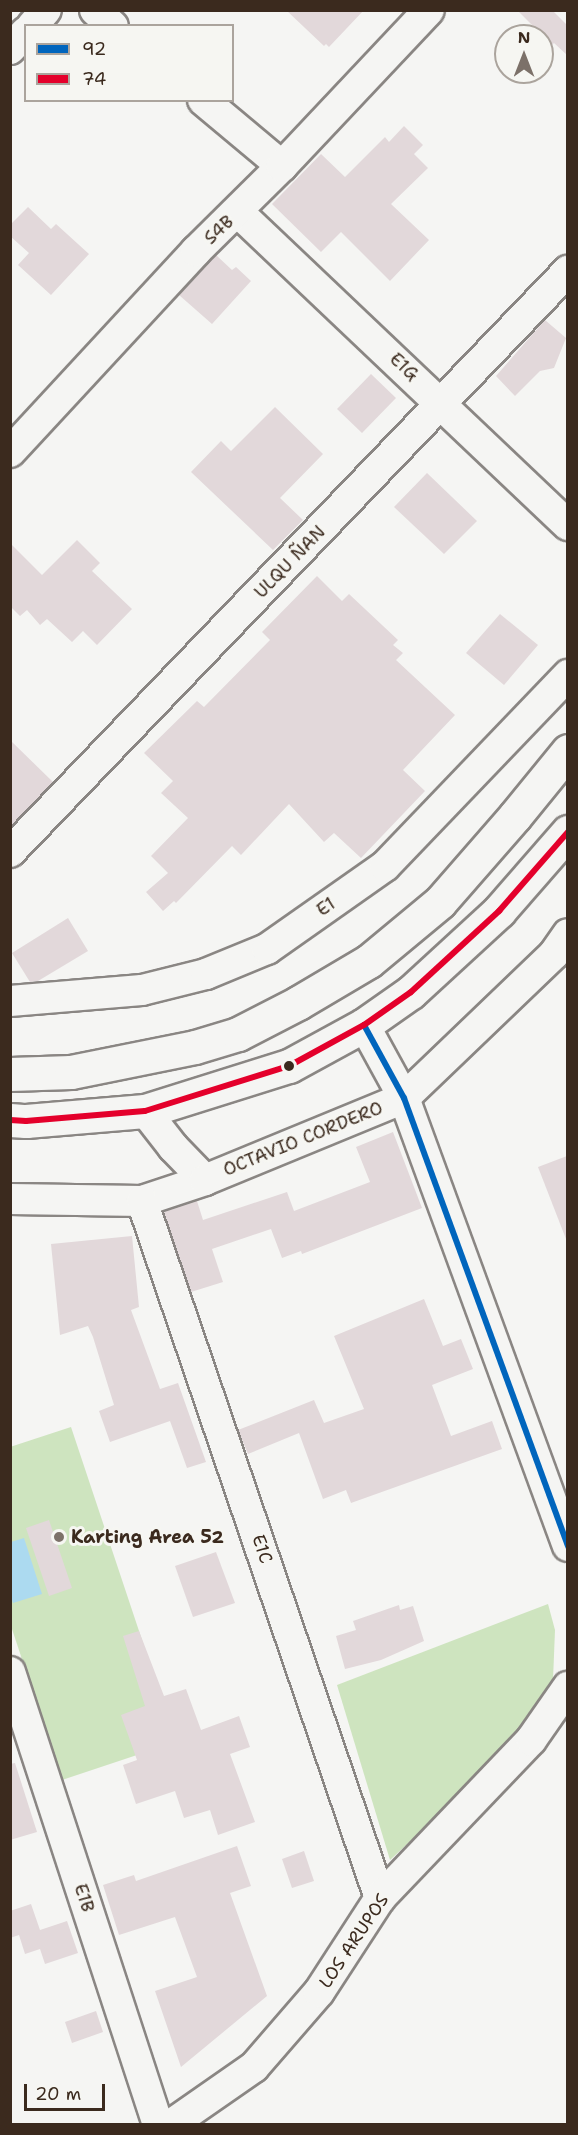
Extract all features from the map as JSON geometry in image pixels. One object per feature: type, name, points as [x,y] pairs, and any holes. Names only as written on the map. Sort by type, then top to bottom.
[{"type":"highway","points":[[10,1074],[71,1072],[195,1047],[238,1034],[298,1003],[369,961],[440,902],[516,816],[567,751]]},
{"type":"highway","points":[[10,1120],[26,1121],[145,1111],[289,1066],[364,1025],[411,992],[499,911],[567,832]]},
{"type":"street","points":[[34,24],[46,10]]},
{"type":"street","points":[[95,10],[111,24]]},
{"type":"street","name":"S4B","points":[[10,452],[196,251],[238,212],[429,10]]},
{"type":"street","points":[[10,49],[24,35]]},
{"type":"street","points":[[205,102],[282,166]]},
{"type":"street","name":"E1G","points":[[238,212],[567,525]]},
{"type":"street","name":"ULQU ÑAN","points":[[10,852],[442,404],[567,271]]},
{"type":"street","name":"E1","points":[[10,1001],[142,990],[206,974],[267,949],[386,866],[567,675]]},
{"type":"street","name":"OCTAVIO CORDERO","points":[[10,1200],[142,1201],[205,1180],[404,1098],[554,954],[567,934]]},
{"type":"street","points":[[364,1025],[404,1098],[567,1545]]},
{"type":"street","points":[[145,1111],[173,1148],[205,1180]]},
{"type":"street","name":"E1C","points":[[142,1201],[381,1898]]},
{"type":"street","name":"E1B","points":[[10,1672],[158,2124]]},
{"type":"street","name":"LOS ARUPOS","points":[[172,2124],[254,2067],[319,1992],[381,1898],[531,1740],[567,1687]]},
{"type":"green space","name":"Karting Area 52","points":[[71,1427],[176,1742],[62,1780],[11,1626],[10,1447]]},
{"type":"green space","points":[[548,1604],[555,1630],[553,1680],[507,1744],[448,1806],[390,1860],[337,1685]]},
{"type":"water","points":[[24,1538],[42,1594],[13,1603],[10,1594],[11,1542]]},
{"type":"building","points":[[286,10],[364,10],[329,47],[326,44],[324,46]]},
{"type":"building","points":[[517,10],[552,10],[567,25],[567,55],[554,43],[554,24],[531,24]]},
{"type":"building","points":[[404,126],[423,145],[414,154],[428,168],[391,204],[429,240],[390,281],[341,232],[321,252],[272,204],[321,154],[345,177],[385,137],[389,142]]},
{"type":"building","points":[[28,207],[51,229],[56,224],[89,254],[51,295],[18,265],[29,253],[10,236],[10,225]]},
{"type":"building","points":[[216,255],[232,270],[236,267],[251,281],[212,324],[179,295]]},
{"type":"building","points":[[545,320],[566,338],[554,368],[540,371],[515,396],[496,376]]},
{"type":"building","points":[[371,374],[396,398],[362,433],[337,409]]},
{"type":"building","points":[[275,407],[323,454],[280,498],[303,520],[273,550],[191,472],[221,441],[231,451]]},
{"type":"building","points":[[427,473],[477,521],[444,554],[394,507]]},
{"type":"building","points":[[77,540],[100,563],[92,571],[132,609],[97,645],[83,631],[72,642],[47,619],[40,625],[27,610],[20,616],[10,606],[10,543],[42,575]]},
{"type":"building","points":[[317,576],[342,601],[349,594],[398,640],[393,645],[403,653],[396,660],[455,715],[403,770],[425,791],[361,858],[334,833],[324,842],[289,804],[241,855],[232,846],[176,903],[174,901],[163,911],[146,892],[168,873],[151,856],[188,818],[161,793],[173,781],[144,753],[197,701],[204,707],[270,640],[262,632]]},
{"type":"building","points":[[500,614],[538,645],[504,685],[466,653]]},
{"type":"building","points":[[10,740],[53,782],[10,827]]},
{"type":"building","points":[[68,918],[88,951],[38,981],[30,982],[12,953]]},
{"type":"building","points":[[393,1132],[422,1208],[302,1254],[301,1251],[282,1258],[271,1229],[212,1249],[223,1282],[191,1292],[164,1212],[197,1201],[203,1220],[287,1192],[294,1211],[370,1182],[356,1147]]},
{"type":"building","points":[[567,1156],[567,1238],[566,1239],[538,1167]]},
{"type":"building","points":[[132,1236],[139,1307],[131,1310],[160,1389],[178,1383],[206,1462],[187,1468],[170,1421],[110,1442],[99,1411],[114,1405],[88,1326],[60,1335],[51,1244]]},
{"type":"building","points":[[424,1299],[443,1346],[461,1339],[473,1369],[432,1385],[451,1436],[492,1421],[502,1449],[351,1503],[346,1490],[323,1499],[299,1433],[248,1454],[238,1430],[314,1400],[324,1423],[364,1409],[334,1336]]},
{"type":"building","points":[[49,1520],[72,1588],[49,1596],[26,1528]]},
{"type":"building","points":[[216,1552],[235,1603],[193,1617],[175,1566]]},
{"type":"building","points":[[399,1605],[400,1610],[413,1606],[424,1641],[381,1660],[345,1669],[336,1636],[356,1630],[353,1621]]},
{"type":"building","points":[[139,1631],[164,1696],[186,1689],[201,1730],[239,1716],[250,1747],[230,1754],[255,1822],[218,1835],[210,1810],[184,1818],[175,1791],[136,1804],[123,1765],[137,1760],[121,1715],[145,1706],[123,1636]]},
{"type":"building","points":[[15,1763],[37,1832],[10,1840],[10,1764]]},
{"type":"building","points":[[237,1846],[251,1886],[230,1893],[267,1996],[181,2067],[155,1991],[197,1977],[175,1917],[119,1935],[103,1885],[134,1875],[136,1881]]},
{"type":"building","points":[[304,1851],[314,1881],[292,1888],[282,1859]]},
{"type":"building","points":[[31,1904],[40,1930],[67,1921],[78,1953],[45,1964],[40,1949],[25,1954],[19,1935],[10,1938],[10,1911]]},
{"type":"building","points":[[96,2011],[103,2032],[72,2043],[65,2022]]},
{"type":"transit line","name":"74","points":[[10,1120],[26,1121],[145,1111],[289,1066],[364,1025],[411,992],[499,911],[568,832]]},
{"type":"transit line","name":"92","points":[[364,1025],[404,1098],[568,1546]]},
{"type":"place","name":"Karting Area 52","points":[[59,1537]]}]
